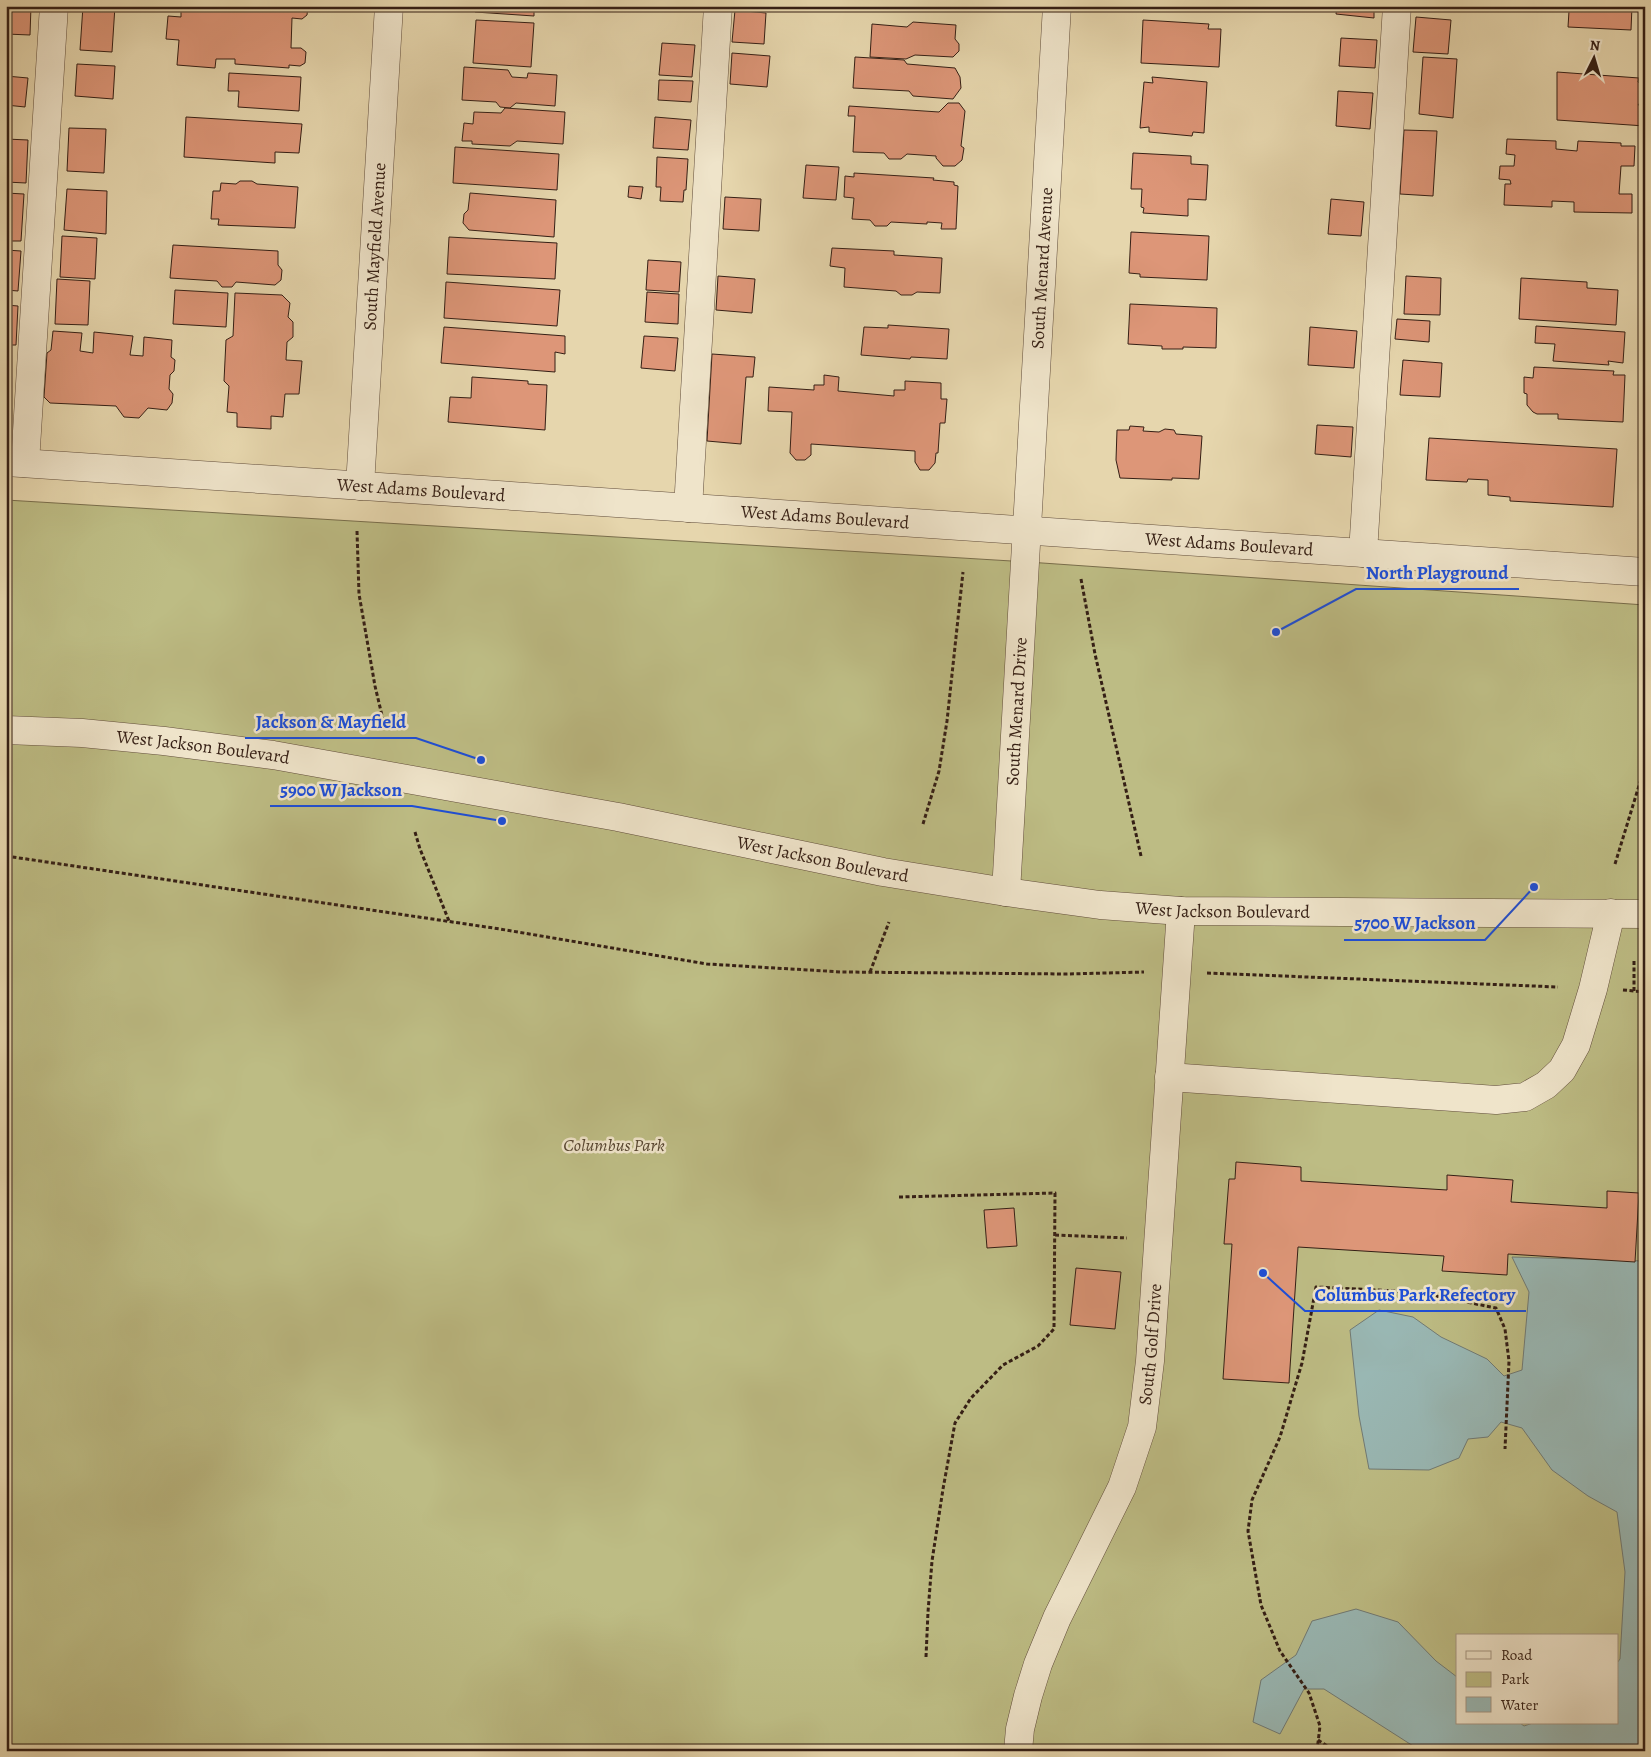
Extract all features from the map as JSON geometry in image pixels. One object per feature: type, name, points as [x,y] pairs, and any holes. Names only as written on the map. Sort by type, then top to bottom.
[{"type":"street","points":[[15,463],[54,6]]},
{"type":"street","name":"South Mayfield Avenue","points":[[360,486],[389,6]]},
{"type":"street","points":[[688,508],[718,6]]},
{"type":"street","name":"South Menard Avenue","points":[[1027,530],[1057,6]]},
{"type":"street","points":[[1363,553],[1397,6]]},
{"type":"street","name":"West Adams Boulevard","points":[[15,463],[1645,572]]},
{"type":"street","name":"South Menard Drive","points":[[1006,892],[1027,530]]},
{"type":"street","name":"West Jackson Boulevard","points":[[6,730],[82,733],[273,755],[618,817],[883,872],[1100,905],[1181,911],[1645,914]]},
{"type":"street","name":"South Golf Drive","points":[[1018,1751],[1020,1729],[1038,1664],[1057,1618],[1122,1487],[1142,1427],[1150,1361],[1181,911]]},
{"type":"street","points":[[1169,1077],[1496,1100],[1525,1097],[1546,1085],[1562,1070],[1576,1045],[1593,989],[1610,913]]},
{"type":"path","points":[[357,531],[359,594],[375,686],[384,724]]},
{"type":"path","points":[[923,824],[939,771],[947,721],[963,572]]},
{"type":"path","points":[[1080,579],[1141,856]]},
{"type":"path","points":[[1615,864],[1645,766]]},
{"type":"path","points":[[415,832],[449,922]]},
{"type":"path","points":[[6,856],[449,922],[707,964],[842,972],[1066,974],[1144,972]]},
{"type":"path","points":[[870,972],[889,922]]},
{"type":"path","points":[[1634,959],[1634,991]]},
{"type":"path","points":[[1206,973],[1558,987]]},
{"type":"path","points":[[1617,990],[1645,992]]},
{"type":"path","points":[[899,1197],[1056,1193],[1054,1329],[1038,1346],[1003,1365],[971,1398],[955,1423],[932,1560],[926,1657]]},
{"type":"path","points":[[1055,1235],[1158,1240]]},
{"type":"path","points":[[1317,1751],[1320,1726],[1309,1693],[1280,1651],[1261,1605],[1248,1530],[1252,1500],[1280,1437],[1295,1388],[1302,1363],[1316,1288],[1416,1292],[1496,1308],[1505,1329],[1509,1361],[1505,1449]]},
{"type":"path","points":[[1318,1740],[1335,1751]]},
{"type":"green space","name":"Columbus Park","points":[[6,500],[1028,562],[1645,605],[1645,1751],[6,1751]]},
{"type":"water","points":[[1512,1257],[1645,1261],[1645,1751],[1421,1751],[1324,1689],[1304,1689],[1280,1734],[1253,1722],[1261,1680],[1296,1655],[1312,1621],[1356,1609],[1398,1622],[1436,1661],[1456,1676],[1456,1724],[1521,1724],[1524,1726],[1530,1724],[1618,1724],[1618,1662],[1620,1659],[1625,1572],[1617,1512],[1588,1496],[1552,1470],[1522,1428],[1501,1422],[1488,1437],[1468,1439],[1459,1458],[1429,1470],[1369,1469],[1359,1416],[1350,1330],[1379,1310],[1413,1317],[1441,1337],[1487,1359],[1504,1376],[1522,1370],[1529,1292]]},
{"type":"building","points":[[6,6],[31,6],[30,35],[6,34]]},
{"type":"building","points":[[83,6],[115,6],[112,52],[80,50]]},
{"type":"building","points":[[181,6],[308,6],[307,15],[302,19],[292,18],[291,48],[301,48],[306,52],[305,63],[300,66],[289,65],[289,68],[235,64],[235,59],[216,59],[215,68],[177,65],[179,40],[166,39],[168,16],[181,17]]},
{"type":"building","points":[[475,6],[534,6],[534,16],[475,12]]},
{"type":"building","points":[[896,6],[915,6],[909,9],[900,9]]},
{"type":"building","points":[[919,6],[959,6],[956,10]]},
{"type":"building","points":[[1145,6],[1221,6],[1221,9]]},
{"type":"building","points":[[1337,6],[1374,6],[1374,18],[1336,14]]},
{"type":"building","points":[[1548,6],[1632,6],[1631,30],[1568,27],[1569,11],[1548,10]]},
{"type":"building","points":[[735,10],[766,13],[764,44],[732,42]]},
{"type":"building","points":[[1416,17],[1451,20],[1448,54],[1413,52]]},
{"type":"building","points":[[476,20],[534,23],[531,67],[473,63]]},
{"type":"building","points":[[1143,20],[1209,24],[1208,29],[1221,29],[1219,67],[1141,63]]},
{"type":"building","points":[[913,22],[956,25],[955,39],[959,44],[959,51],[953,57],[915,55],[906,59],[870,57],[872,24],[907,27]]},
{"type":"building","points":[[1341,38],[1377,40],[1375,68],[1339,66]]},
{"type":"building","points":[[662,43],[695,45],[692,77],[659,75]]},
{"type":"building","points":[[732,53],[770,56],[767,87],[730,84]]},
{"type":"building","points":[[855,57],[904,60],[907,64],[955,68],[960,77],[961,88],[953,99],[913,96],[909,91],[853,88]]},
{"type":"building","points":[[1423,57],[1457,59],[1453,118],[1419,114]]},
{"type":"building","points":[[77,64],[115,66],[113,99],[75,96]]},
{"type":"building","points":[[464,67],[508,70],[512,77],[527,78],[528,73],[557,75],[555,106],[516,103],[510,108],[500,107],[496,102],[462,100]]},
{"type":"building","points":[[1557,72],[1639,78],[1638,82],[1642,84],[1643,99],[1638,105],[1645,105],[1645,126],[1557,120]]},
{"type":"building","points":[[229,73],[301,77],[299,111],[238,107],[239,91],[228,91]]},
{"type":"building","points":[[6,76],[28,78],[25,107],[6,105]]},
{"type":"building","points":[[1152,77],[1207,82],[1204,133],[1193,132],[1192,136],[1149,132],[1149,127],[1140,128],[1144,82],[1153,83]]},
{"type":"building","points":[[659,80],[693,81],[691,102],[658,100]]},
{"type":"building","points":[[1338,91],[1373,93],[1370,129],[1336,126]]},
{"type":"building","points":[[948,103],[959,103],[965,111],[961,146],[964,148],[962,160],[955,166],[943,166],[936,156],[907,154],[901,159],[889,159],[884,153],[853,152],[855,116],[848,116],[849,106],[939,112]]},
{"type":"building","points":[[505,108],[565,112],[563,144],[517,141],[510,146],[472,144],[472,141],[462,141],[464,123],[473,124],[474,112],[501,113]]},
{"type":"building","points":[[186,117],[302,124],[299,153],[275,152],[275,163],[184,157]]},
{"type":"building","points":[[655,117],[691,120],[688,150],[653,148]]},
{"type":"building","points":[[69,128],[106,129],[104,173],[67,171]]},
{"type":"building","points":[[1404,130],[1437,131],[1433,196],[1400,194]]},
{"type":"building","points":[[6,139],[28,140],[26,183],[6,182]]},
{"type":"building","points":[[1507,139],[1556,141],[1556,149],[1577,151],[1578,141],[1621,143],[1621,146],[1635,146],[1634,166],[1621,166],[1619,194],[1632,194],[1632,213],[1574,212],[1574,202],[1552,201],[1552,207],[1504,205],[1505,184],[1511,184],[1510,180],[1499,179],[1500,166],[1514,166],[1515,155],[1506,154]]},
{"type":"building","points":[[455,147],[559,154],[557,190],[453,183]]},
{"type":"building","points":[[1133,153],[1191,156],[1191,164],[1208,165],[1206,200],[1188,199],[1188,216],[1143,213],[1144,208],[1141,207],[1142,189],[1131,189]]},
{"type":"building","points":[[657,157],[688,159],[686,190],[684,190],[683,202],[660,201],[661,187],[656,187]]},
{"type":"building","points":[[806,165],[839,167],[836,200],[803,198]]},
{"type":"building","points":[[854,173],[934,178],[933,180],[954,182],[954,185],[958,186],[956,229],[941,229],[942,223],[927,222],[927,224],[891,222],[887,226],[875,226],[870,220],[852,219],[854,198],[844,197],[845,176],[854,177]]},
{"type":"building","points":[[240,181],[298,187],[295,228],[218,225],[219,219],[211,219],[213,191],[220,191],[221,183],[236,184]]},
{"type":"building","points":[[629,186],[643,187],[641,199],[628,197]]},
{"type":"building","points":[[67,189],[107,191],[106,234],[64,230]]},
{"type":"building","points":[[6,193],[24,194],[21,241],[6,241]]},
{"type":"building","points":[[470,193],[556,200],[554,237],[469,230],[463,223],[464,214],[468,210]]},
{"type":"building","points":[[725,197],[761,199],[759,231],[723,229]]},
{"type":"building","points":[[1331,199],[1364,202],[1361,236],[1328,234]]},
{"type":"building","points":[[1131,232],[1209,236],[1207,280],[1140,277],[1140,274],[1129,273]]},
{"type":"building","points":[[62,236],[97,238],[95,279],[60,277]]},
{"type":"building","points":[[449,237],[557,243],[555,279],[447,274]]},
{"type":"building","points":[[173,245],[278,251],[278,265],[282,270],[281,280],[275,285],[236,282],[232,287],[222,287],[217,281],[170,278]]},
{"type":"building","points":[[832,248],[894,251],[894,255],[942,258],[940,293],[917,292],[912,295],[901,295],[896,291],[844,287],[845,268],[830,266]]},
{"type":"building","points":[[6,250],[21,251],[18,291],[6,290]]},
{"type":"building","points":[[648,260],[681,262],[679,292],[646,290]]},
{"type":"building","points":[[718,276],[755,279],[752,313],[716,310]]},
{"type":"building","points":[[1406,276],[1441,278],[1440,315],[1404,314]]},
{"type":"building","points":[[1521,278],[1587,282],[1587,288],[1618,290],[1616,325],[1519,319]]},
{"type":"building","points":[[57,279],[90,281],[88,325],[55,324]]},
{"type":"building","points":[[446,282],[560,290],[557,326],[444,318]]},
{"type":"building","points":[[175,290],[228,293],[226,327],[173,324]]},
{"type":"building","points":[[647,292],[679,294],[678,324],[645,322]]},
{"type":"building","points":[[235,293],[282,295],[290,303],[288,317],[293,322],[293,337],[287,342],[286,360],[302,361],[299,394],[285,394],[283,417],[271,416],[271,429],[237,427],[237,413],[227,412],[229,386],[224,381],[226,340],[233,336]]},
{"type":"building","points":[[1130,304],[1217,308],[1216,348],[1183,347],[1183,349],[1162,349],[1162,346],[1128,344]]},
{"type":"building","points":[[6,305],[18,306],[16,345],[6,345]]},
{"type":"building","points":[[1397,319],[1430,321],[1429,342],[1395,339]]},
{"type":"building","points":[[888,325],[949,329],[947,359],[911,357],[910,359],[861,355],[864,327],[888,328]]},
{"type":"building","points":[[1536,326],[1625,332],[1623,363],[1608,361],[1609,365],[1553,361],[1555,344],[1535,343]]},
{"type":"building","points":[[444,327],[565,336],[565,354],[555,352],[555,372],[441,363]]},
{"type":"building","points":[[1310,327],[1357,331],[1354,368],[1308,365]]},
{"type":"building","points":[[53,331],[82,333],[80,351],[93,353],[94,332],[133,336],[130,355],[143,356],[144,337],[172,340],[171,357],[175,360],[174,371],[170,375],[169,389],[173,394],[172,403],[167,410],[148,408],[139,418],[124,417],[116,406],[50,403],[44,397],[47,353],[51,350]]},
{"type":"building","points":[[644,336],[678,338],[675,371],[641,368]]},
{"type":"building","points":[[712,354],[755,357],[753,377],[746,377],[741,444],[707,441]]},
{"type":"building","points":[[1403,360],[1442,363],[1440,397],[1400,395]]},
{"type":"building","points":[[1534,367],[1614,371],[1613,375],[1625,375],[1623,422],[1558,419],[1558,414],[1537,414],[1533,412],[1527,405],[1527,394],[1524,393],[1524,377],[1533,378]]},
{"type":"building","points":[[824,375],[839,377],[838,391],[894,396],[894,390],[905,390],[905,381],[941,383],[941,399],[947,399],[945,423],[940,423],[938,453],[936,453],[935,463],[929,470],[920,470],[915,462],[915,451],[811,444],[811,455],[805,460],[796,460],[790,453],[792,412],[768,411],[769,387],[814,390],[814,385],[824,385]]},
{"type":"building","points":[[472,377],[528,381],[528,384],[547,385],[545,430],[448,422],[450,397],[471,398]]},
{"type":"building","points":[[1317,425],[1353,427],[1351,457],[1315,454]]},
{"type":"building","points":[[1130,426],[1144,427],[1143,431],[1159,432],[1165,429],[1174,430],[1176,434],[1202,436],[1199,479],[1120,478],[1116,460],[1117,430],[1129,430]]},
{"type":"building","points":[[1429,438],[1617,449],[1613,507],[1510,501],[1510,497],[1488,495],[1488,480],[1468,479],[1467,482],[1426,480]]},
{"type":"building","points":[[1236,1162],[1301,1167],[1301,1181],[1447,1190],[1447,1175],[1513,1180],[1511,1202],[1607,1208],[1607,1191],[1639,1193],[1635,1262],[1508,1254],[1507,1275],[1442,1271],[1444,1256],[1298,1247],[1289,1383],[1223,1379],[1232,1244],[1224,1244],[1229,1179],[1235,1179]]},
{"type":"building","points":[[1014,1208],[1017,1246],[987,1248],[984,1210]]},
{"type":"building","points":[[1076,1268],[1121,1272],[1115,1329],[1070,1325]]},
{"type":"place","name":"North Playground","points":[[1276,632]]},
{"type":"place","name":"Jackson & Mayfield","points":[[481,760]]},
{"type":"place","name":"5900 W Jackson","points":[[502,821]]},
{"type":"place","name":"5700 W Jackson","points":[[1534,887]]},
{"type":"place","name":"Columbus Park Refectory","points":[[1263,1273]]}]
